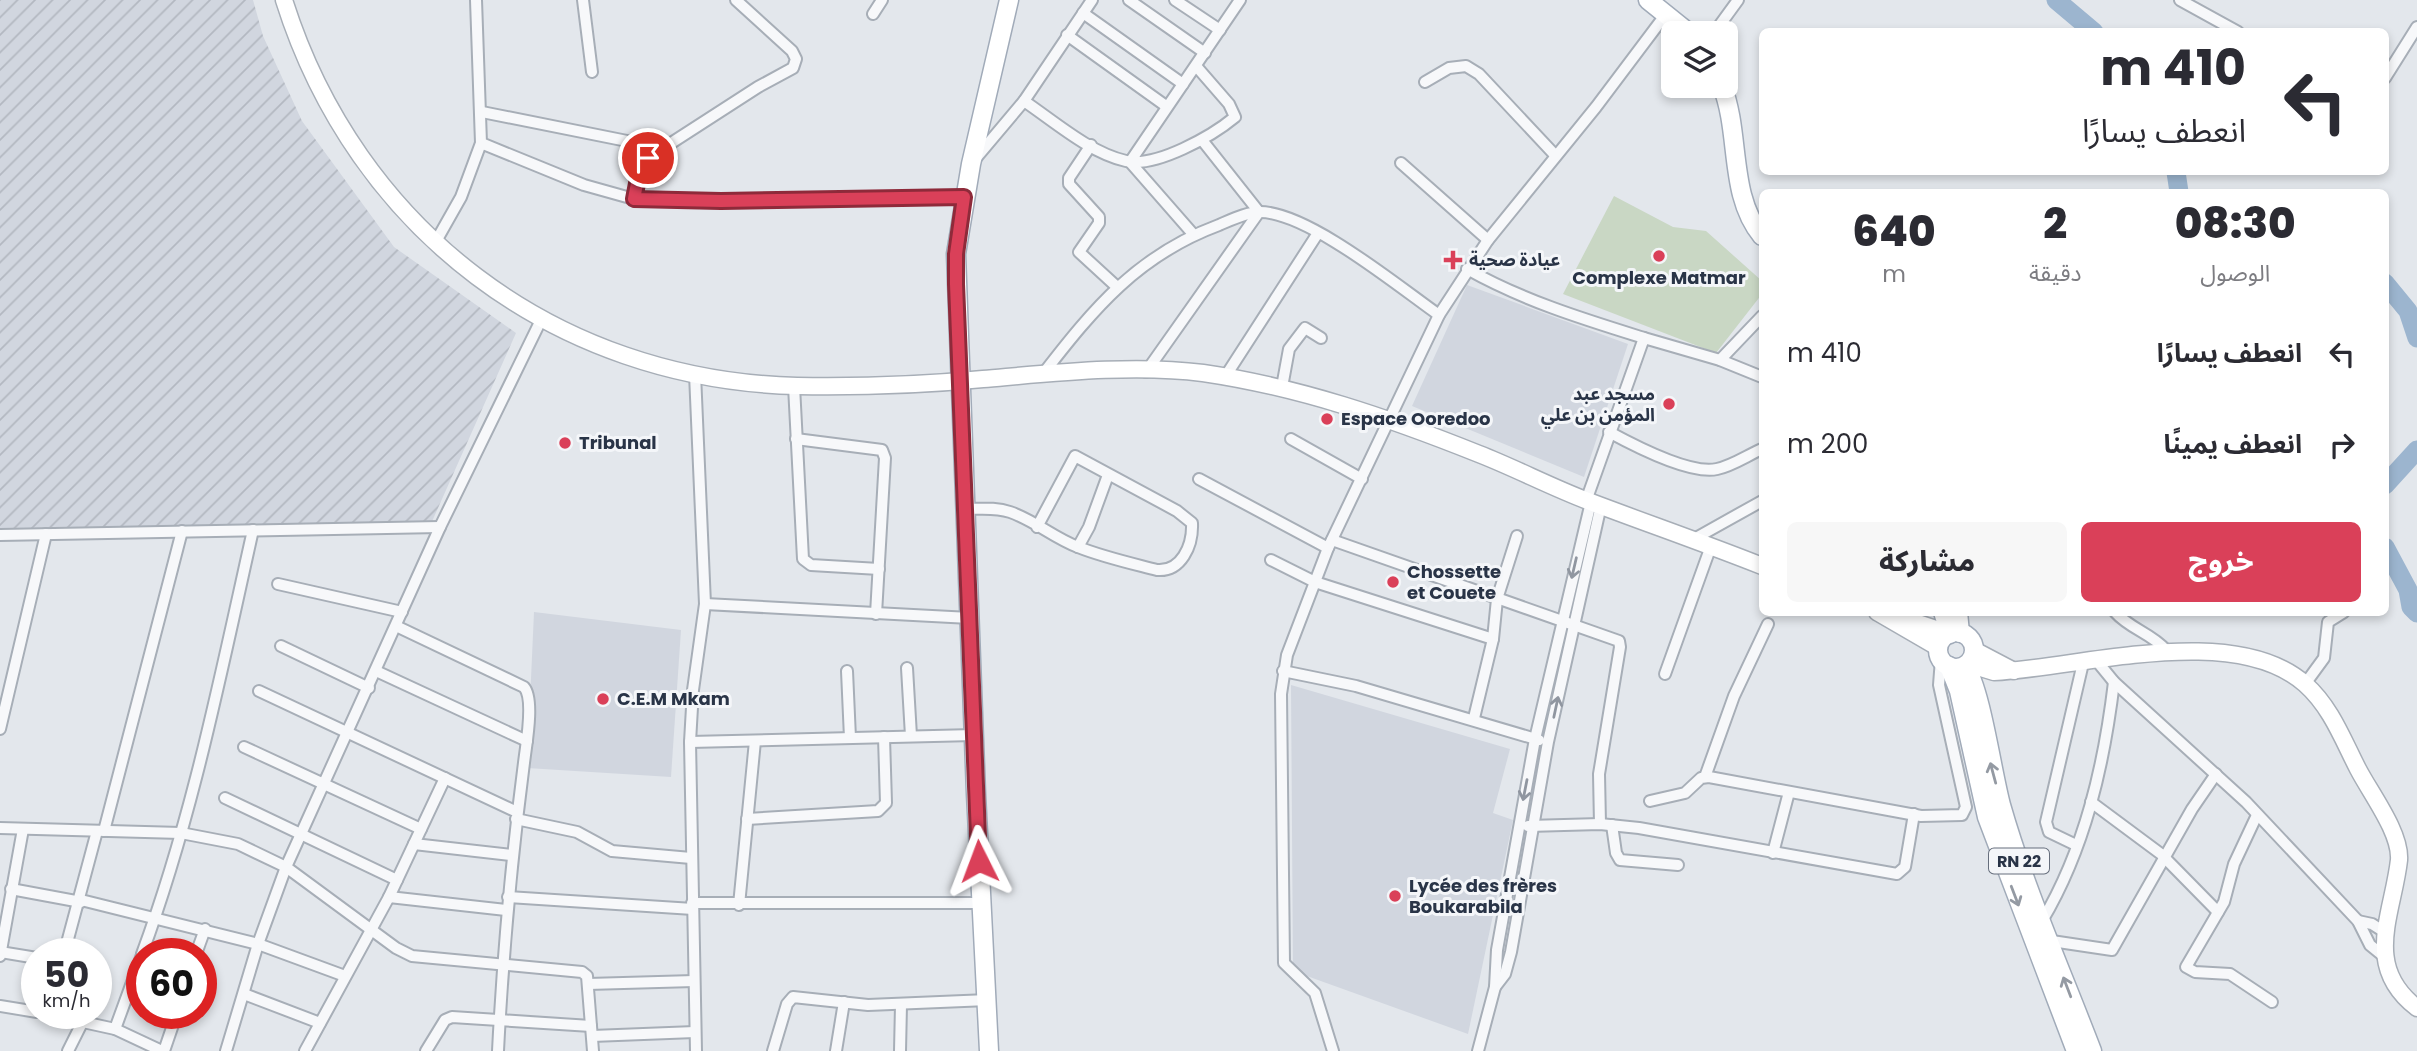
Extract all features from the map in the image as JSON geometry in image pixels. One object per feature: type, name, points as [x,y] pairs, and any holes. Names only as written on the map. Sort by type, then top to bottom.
[{"type":"main road","points":[[284,0],[314,82],[337,125],[407,217],[435,243],[518,305],[575,335],[643,361],[695,374],[794,386],[1146,372],[1197,373],[1282,387],[1360,408],[1479,454],[1593,503],[1759,565]]},
{"type":"main road","points":[[989,1051],[956,254],[964,197],[1009,0]]},
{"type":"main road","points":[[1647,0],[1674,21]]},
{"type":"main road","points":[[1726,98],[1731,113],[1745,210],[1759,231]]},
{"type":"main road","points":[[1892,616],[1936,629],[1954,651],[1994,672],[2089,662],[2166,650],[2209,651],[2280,667],[2305,684],[2326,708],[2340,730],[2395,835],[2399,859],[2384,931],[2386,958],[2400,991],[2417,1008]]},
{"type":"main road","name":"RN 22","points":[[1944,616],[1954,651],[1959,691],[2005,817],[2076,1051]]},
{"type":"main road","name":"RN 22","points":[[1954,651],[1958,616]]},
{"type":"main road","name":"RN 22","points":[[2041,934],[2092,1051]]},
{"type":"street","points":[[435,243],[461,197],[481,144],[477,0]]},
{"type":"street","points":[[583,0],[592,72]]},
{"type":"street","points":[[634,199],[640,168],[662,148],[793,68],[796,59],[792,51],[736,0]]},
{"type":"street","points":[[873,14],[882,0]]},
{"type":"street","points":[[971,164],[1024,102],[1092,0]]},
{"type":"street","points":[[1129,0],[1205,52]]},
{"type":"street","points":[[1175,0],[1220,30]]},
{"type":"street","points":[[1130,162],[1240,0]]},
{"type":"street","points":[[1723,21],[1738,0]]},
{"type":"street","points":[[2180,0],[2231,28]]},
{"type":"street","points":[[1083,13],[1183,84]]},
{"type":"street","points":[[1333,1051],[1315,993],[1284,963],[1283,671],[1294,634],[1330,544],[1439,315],[1488,240],[1554,155],[1596,107],[1666,14]]},
{"type":"street","points":[[2389,72],[2417,27]]},
{"type":"street","points":[[1067,35],[1166,106]]},
{"type":"street","points":[[1024,102],[1107,156],[1130,162],[1166,155],[1202,140],[1235,117],[1234,111],[1196,66]]},
{"type":"street","points":[[1425,82],[1449,68],[1466,66],[1479,74],[1554,155]]},
{"type":"street","points":[[482,112],[662,148]]},
{"type":"street","points":[[1202,140],[1259,212]]},
{"type":"street","points":[[481,144],[584,185],[634,199],[721,201],[964,197]]},
{"type":"street","points":[[1091,145],[1069,178],[1069,184],[1099,217],[1099,223],[1079,252],[1116,286]]},
{"type":"street","points":[[1130,162],[1193,234]]},
{"type":"street","points":[[1401,163],[1488,240]]},
{"type":"street","points":[[1146,372],[1259,212]]},
{"type":"street","points":[[1043,374],[1089,314],[1116,286],[1164,250],[1193,234],[1259,212],[1283,217],[1318,233],[1439,315]]},
{"type":"street","points":[[1225,377],[1318,233]]},
{"type":"street","points":[[1467,269],[1506,291],[1550,308],[1720,360],[1759,376]]},
{"type":"street","points":[[226,1051],[258,944],[286,867],[440,527],[542,318]]},
{"type":"street","points":[[1720,360],[1759,319]]},
{"type":"street","points":[[1282,387],[1289,349],[1305,328],[1321,338]]},
{"type":"street","points":[[1478,1051],[1495,988],[1497,950],[1519,824],[1562,621],[1609,432],[1644,338]]},
{"type":"street","points":[[695,374],[705,604],[693,690],[690,742],[695,1051]]},
{"type":"street","points":[[794,386],[803,559],[811,565],[879,569]]},
{"type":"street","points":[[1609,432],[1639,447],[1704,469],[1716,470],[1759,450]]},
{"type":"street","points":[[796,439],[882,450],[885,458],[876,614]]},
{"type":"street","points":[[1291,439],[1362,479]]},
{"type":"street","points":[[966,509],[1009,511],[1037,527],[1077,547],[1118,561],[1169,571],[1179,564],[1192,532],[1188,518],[1108,475],[1087,460],[1075,456],[1071,459],[1037,527]]},
{"type":"street","points":[[1077,547],[1089,527],[1108,475]]},
{"type":"street","points":[[1199,479],[1330,544],[1614,637],[1620,646],[1599,774],[1600,824]]},
{"type":"street","points":[[1495,988],[1505,974],[1511,952],[1548,742],[1574,624],[1593,503]]},
{"type":"street","points":[[1694,539],[1759,504]]},
{"type":"street","points":[[0,535],[440,527]]},
{"type":"street","points":[[148,938],[181,833],[210,724],[253,530]]},
{"type":"street","points":[[69,938],[101,831],[182,531]]},
{"type":"street","points":[[1,724],[46,534]]},
{"type":"street","points":[[1474,718],[1493,639],[1497,598],[1517,536]]},
{"type":"street","points":[[1665,674],[1711,546]]},
{"type":"street","points":[[1271,560],[1315,582],[1493,639]]},
{"type":"street","points":[[278,584],[402,612]]},
{"type":"street","points":[[705,604],[970,618]]},
{"type":"street","points":[[2120,616],[2131,626],[2154,636],[2166,650]]},
{"type":"street","points":[[2305,684],[2324,658],[2328,622],[2338,616]]},
{"type":"street","points":[[1650,801],[1685,793],[1705,777],[1734,696],[1768,624]]},
{"type":"street","points":[[396,626],[524,687],[529,694],[527,741],[506,910],[498,1051]]},
{"type":"street","points":[[281,646],[369,688]]},
{"type":"street","points":[[1705,777],[1914,814],[1937,817],[1962,815],[1966,809],[1940,685],[1954,651]]},
{"type":"street","points":[[2077,845],[2049,832],[2046,822],[2089,662],[2216,774],[2358,922],[2370,945],[2386,958]]},
{"type":"street","points":[[908,668],[911,736]]},
{"type":"street","points":[[376,671],[527,741]]},
{"type":"street","points":[[847,671],[850,738]]},
{"type":"street","points":[[1283,671],[1356,685],[1548,742]]},
{"type":"street","points":[[2113,682],[2108,733],[2091,802],[2068,871],[2041,934],[2111,951],[2216,774]]},
{"type":"street","points":[[259,691],[445,778],[517,815],[577,832],[612,850],[691,858]]},
{"type":"street","points":[[690,742],[974,735]]},
{"type":"street","points":[[747,819],[878,811],[886,803],[884,737]]},
{"type":"street","points":[[739,905],[755,741]]},
{"type":"street","points":[[244,747],[325,782],[421,829]]},
{"type":"street","points":[[306,1051],[397,880],[445,778]]},
{"type":"street","points":[[1773,853],[1789,792]]},
{"type":"street","points":[[225,798],[397,880]]},
{"type":"street","points":[[2091,802],[2165,859],[2218,912]]},
{"type":"street","points":[[1519,824],[1532,827],[1612,825],[1901,873],[1914,814]]},
{"type":"street","points":[[2257,815],[2234,864],[2224,902],[2188,962],[2187,969],[2230,974],[2273,1002]]},
{"type":"street","points":[[1612,825],[1616,853],[1620,860],[1678,865]]},
{"type":"street","points":[[0,828],[181,833],[238,844],[286,867],[412,956],[503,962],[582,972],[587,976],[593,1051]]},
{"type":"street","points":[[21,956],[0,953],[23,829]]},
{"type":"street","points":[[414,844],[511,855]]},
{"type":"street","points":[[11,889],[156,916],[258,944],[345,976]]},
{"type":"street","points":[[388,897],[506,910]]},
{"type":"street","points":[[508,897],[692,906],[982,903]]},
{"type":"street","points":[[2358,922],[2372,924],[2384,931]]},
{"type":"street","points":[[202,938],[205,929]]},
{"type":"street","points":[[588,984],[694,981]]},
{"type":"street","points":[[244,994],[320,1023]]},
{"type":"street","points":[[773,1051],[787,1004],[793,997],[901,1004],[988,1000]]},
{"type":"street","points":[[114,1030],[126,998]]},
{"type":"street","points":[[836,1051],[844,1002]]},
{"type":"street","points":[[900,1051],[901,1004]]},
{"type":"street","points":[[0,1006],[21,1009]]},
{"type":"street","points":[[426,1051],[445,1020],[452,1017],[500,1018],[591,1031],[695,1032]]},
{"type":"street","points":[[68,1051],[79,1029]]},
{"type":"street","points":[[111,1029],[163,1051],[171,1029]]},
{"type":"shaded area","points":[[0,0],[253,0],[263,36],[302,121],[394,247],[516,333],[430,526],[0,532]]},
{"type":"shaded area","points":[[1467,285],[1628,344],[1584,477],[1412,406]]},
{"type":"shaded area","name":"C.E.M Mkam","points":[[534,612],[681,630],[671,777],[527,768]]},
{"type":"shaded area","name":"Lycée des frères Boukarabila","points":[[1291,685],[1510,749],[1493,813],[1513,820],[1468,1034],[1293,971]]},
{"type":"green space","name":"Complexe Matmar","points":[[1614,196],[1673,227],[1706,231],[1759,278],[1759,298],[1716,353],[1563,294]]},
{"type":"waterway","points":[[2056,0],[2089,28]]},
{"type":"waterway","points":[[2176,175],[2179,189]]},
{"type":"waterway","points":[[2389,288],[2408,311],[2417,338]]},
{"type":"waterway","points":[[2389,481],[2417,450]]},
{"type":"waterway","points":[[2389,554],[2408,590],[2411,607],[2417,613]]},
{"type":"place","name":"Complexe Matmar","points":[[1659,256]]},
{"type":"place","name":"عيادة صحية","points":[[1453,260]]},
{"type":"place","name":"مسجد عبد المؤمن بن علي","points":[[1669,404]]},
{"type":"place","name":"Espace Ooredoo","points":[[1327,419]]},
{"type":"place","name":"Tribunal","points":[[565,443]]},
{"type":"place","name":"Chossette et Couete","points":[[1393,582]]},
{"type":"place","name":"C.E.M Mkam","points":[[603,699]]},
{"type":"place","name":"Lycée des frères Boukarabila","points":[[1395,896]]},
{"type":"route","points":[[648,158],[640,168],[634,199],[721,201],[964,197],[956,254],[956,284],[979,861]]}]
